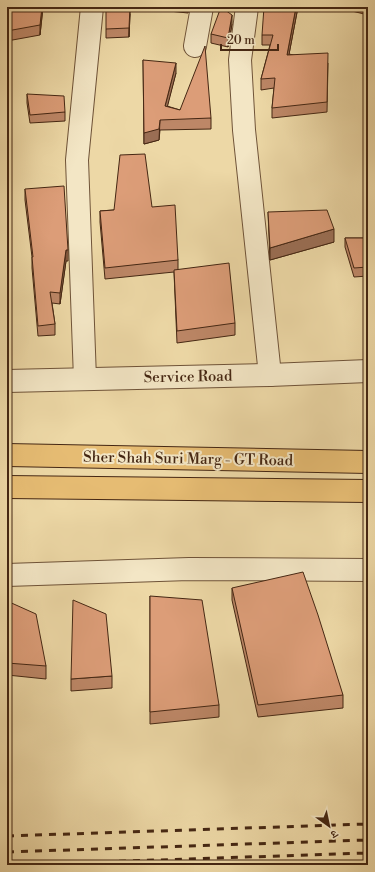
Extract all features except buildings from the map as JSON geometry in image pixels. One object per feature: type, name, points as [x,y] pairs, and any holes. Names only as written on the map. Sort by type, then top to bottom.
[{"type":"main road","name":"Sher Shah Suri Marg - GT Road","points":[[7,456],[368,462]]},
{"type":"main road","name":"Sher Shah Suri Marg - GT Road","points":[[7,487],[368,491]]},
{"type":"street","points":[[85,379],[77,160],[92,7]]},
{"type":"street","points":[[195,46],[202,7]]},
{"type":"street","points":[[247,7],[240,60],[244,130],[270,375]]},
{"type":"street","name":"Service Road","points":[[7,381],[270,375],[368,370]]},
{"type":"street","points":[[7,575],[189,569],[368,570]]},
{"type":"railway","points":[[7,836],[368,824]]},
{"type":"railway","points":[[7,852],[368,840]]},
{"type":"railway","points":[[7,865],[368,853]]}]
